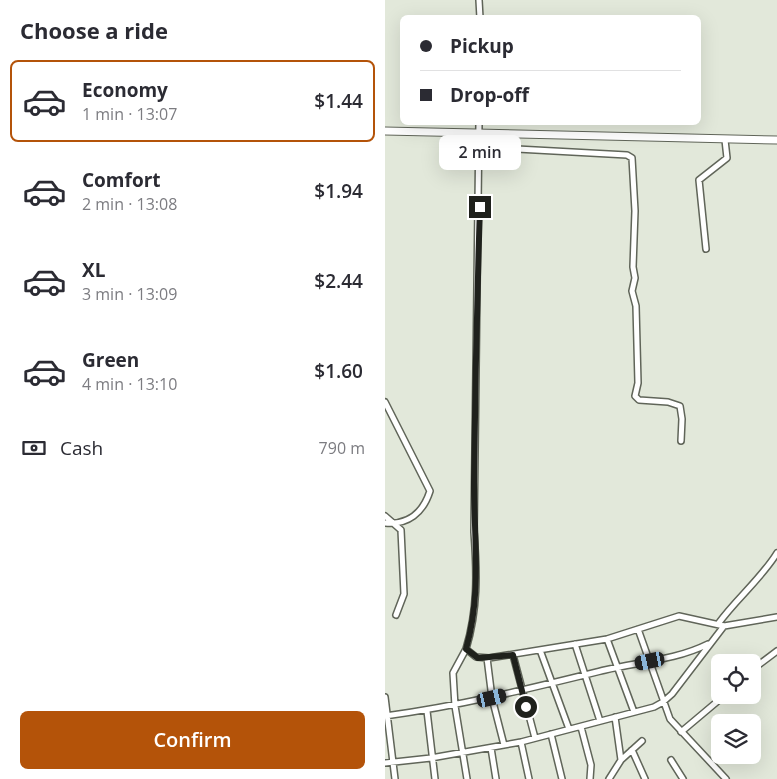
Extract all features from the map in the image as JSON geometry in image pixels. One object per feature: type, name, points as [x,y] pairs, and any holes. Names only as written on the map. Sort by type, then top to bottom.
[{"type":"main road","points":[[385,131],[777,140]]},
{"type":"street","points":[[479,0],[480,15]]},
{"type":"street","points":[[467,779],[455,706],[453,671],[466,649],[473,625],[476,596],[474,484],[479,125]]},
{"type":"street","points":[[706,249],[699,180],[727,158],[725,140]]},
{"type":"street","points":[[480,147],[590,152],[627,155],[632,158],[635,211],[633,267],[635,278],[632,291],[636,306],[638,383],[635,396],[639,400],[668,402],[680,406],[682,419],[681,442]]},
{"type":"street","points":[[385,402],[430,492],[412,519],[395,524],[385,523]]},
{"type":"street","points":[[385,516],[401,530],[403,594],[396,615]]},
{"type":"street","points":[[385,763],[431,758],[521,742],[581,727],[663,702],[681,683],[709,644],[733,604],[768,566],[777,552]]},
{"type":"street","points":[[466,649],[476,657],[487,658],[607,639],[679,616],[721,625],[777,617]]},
{"type":"street","points":[[638,629],[670,719],[726,779]]},
{"type":"street","points":[[607,639],[634,712]]},
{"type":"street","points":[[575,644],[600,721]]},
{"type":"street","points":[[386,716],[427,711],[492,698],[584,675],[692,652],[709,644]]},
{"type":"street","points":[[540,650],[554,684],[569,730]]},
{"type":"street","points":[[761,663],[777,651]]},
{"type":"street","points":[[513,655],[535,738]]},
{"type":"street","points":[[487,658],[492,698],[504,745]]},
{"type":"street","points":[[385,697],[395,779]]},
{"type":"street","points":[[681,732],[714,704]]},
{"type":"street","points":[[427,711],[431,758],[435,779]]},
{"type":"street","points":[[615,717],[621,760]]},
{"type":"street","points":[[581,727],[591,765],[590,779]]},
{"type":"street","points":[[551,734],[562,779]]},
{"type":"street","points":[[609,779],[621,760],[642,741]]},
{"type":"street","points":[[521,742],[529,779]]},
{"type":"street","points":[[491,748],[496,779]]},
{"type":"street","points":[[632,750],[645,779]]},
{"type":"street","points":[[671,760],[683,779]]},
{"type":"route","points":[[480,207],[473,532],[477,579],[475,613],[466,649],[478,658],[513,655],[526,707]]}]
